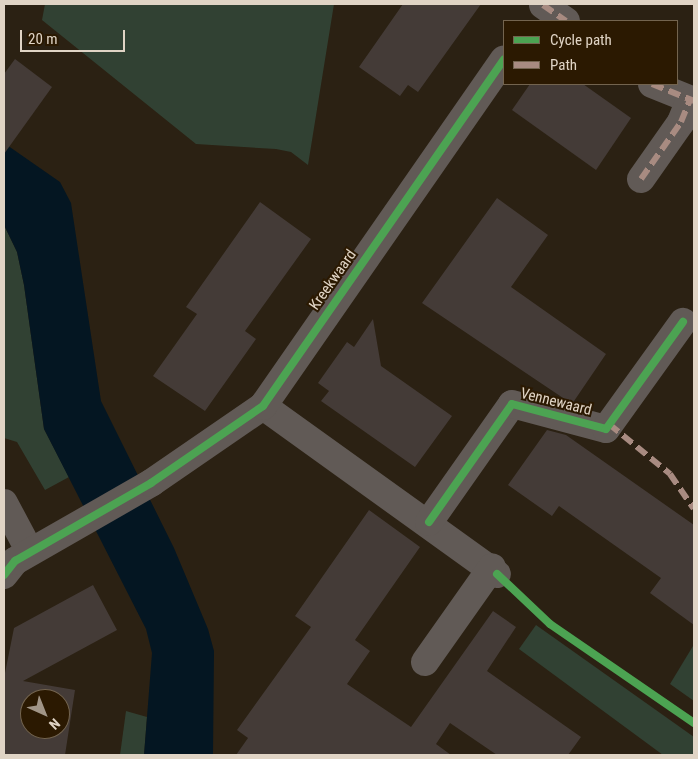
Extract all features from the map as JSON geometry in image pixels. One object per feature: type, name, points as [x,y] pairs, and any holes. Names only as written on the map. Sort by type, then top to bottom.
[{"type":"street","points":[[539,10],[564,20]]},
{"type":"street","name":"Kreekwaard","points":[[30,552],[152,483],[263,406],[503,61]]},
{"type":"street","points":[[642,179],[681,122],[692,101],[654,85]]},
{"type":"street","name":"Vennewaard","points":[[429,522],[512,404],[606,429],[683,322]]},
{"type":"street","points":[[263,406],[429,522],[494,571],[424,662]]},
{"type":"street","points":[[4,503],[30,552],[4,575]]},
{"type":"green space","points":[[45,4],[334,4],[308,165],[291,152],[276,149],[196,144],[42,20]]},
{"type":"green space","points":[[4,225],[17,252],[24,285],[44,429],[69,477],[45,490],[17,442],[4,438]]},
{"type":"green space","points":[[536,625],[694,737],[694,755],[663,755],[519,649]]},
{"type":"green space","points":[[694,647],[694,701],[670,684]]},
{"type":"green space","points":[[126,711],[147,717],[144,755],[120,755]]},
{"type":"water","points":[[4,143],[60,182],[71,203],[101,401],[174,548],[208,629],[214,651],[213,755],[144,755],[152,653],[146,629],[44,429],[24,285],[17,252],[4,225]]},
{"type":"building","points":[[403,4],[481,4],[418,92],[408,85],[400,96],[359,67]]},
{"type":"building","points":[[15,59],[52,87],[4,154],[4,74]]},
{"type":"building","points":[[529,85],[584,85],[631,118],[596,170],[512,110]]},
{"type":"building","points":[[497,198],[548,235],[511,287],[606,354],[572,404],[422,303]]},
{"type":"building","points":[[260,202],[311,239],[245,331],[256,339],[205,411],[153,376],[197,314],[186,307]]},
{"type":"building","points":[[373,319],[381,366],[452,416],[415,467],[321,401],[329,391],[318,383],[347,342],[354,347]]},
{"type":"building","points":[[547,430],[566,435],[694,525],[694,625],[650,593],[661,578],[559,506],[552,516],[508,485]]},
{"type":"building","points":[[369,510],[420,547],[355,640],[370,651],[347,684],[411,727],[493,611],[516,627],[487,671],[581,737],[568,755],[497,755],[450,723],[436,744],[451,755],[236,755],[248,738],[237,730],[311,627],[295,616]]},
{"type":"building","points":[[93,585],[117,630],[23,681],[69,689],[20,689],[20,739],[67,739],[65,755],[4,755],[4,678],[14,628]]},
{"type":"building","points":[[70,689],[75,690],[70,722]]},
{"type":"marked path","points":[[543,5],[565,20]]},
{"type":"marked path","points":[[654,85],[694,101]]},
{"type":"marked path","points":[[641,179],[681,122],[690,100]]},
{"type":"marked path","points":[[609,424],[670,474],[694,509]]},
{"type":"cycle path","points":[[4,575],[15,561],[151,483],[263,406],[503,60]]},
{"type":"cycle path","points":[[429,522],[512,404],[606,429],[683,322]]},
{"type":"cycle path","points":[[497,574],[550,624],[694,723]]}]
